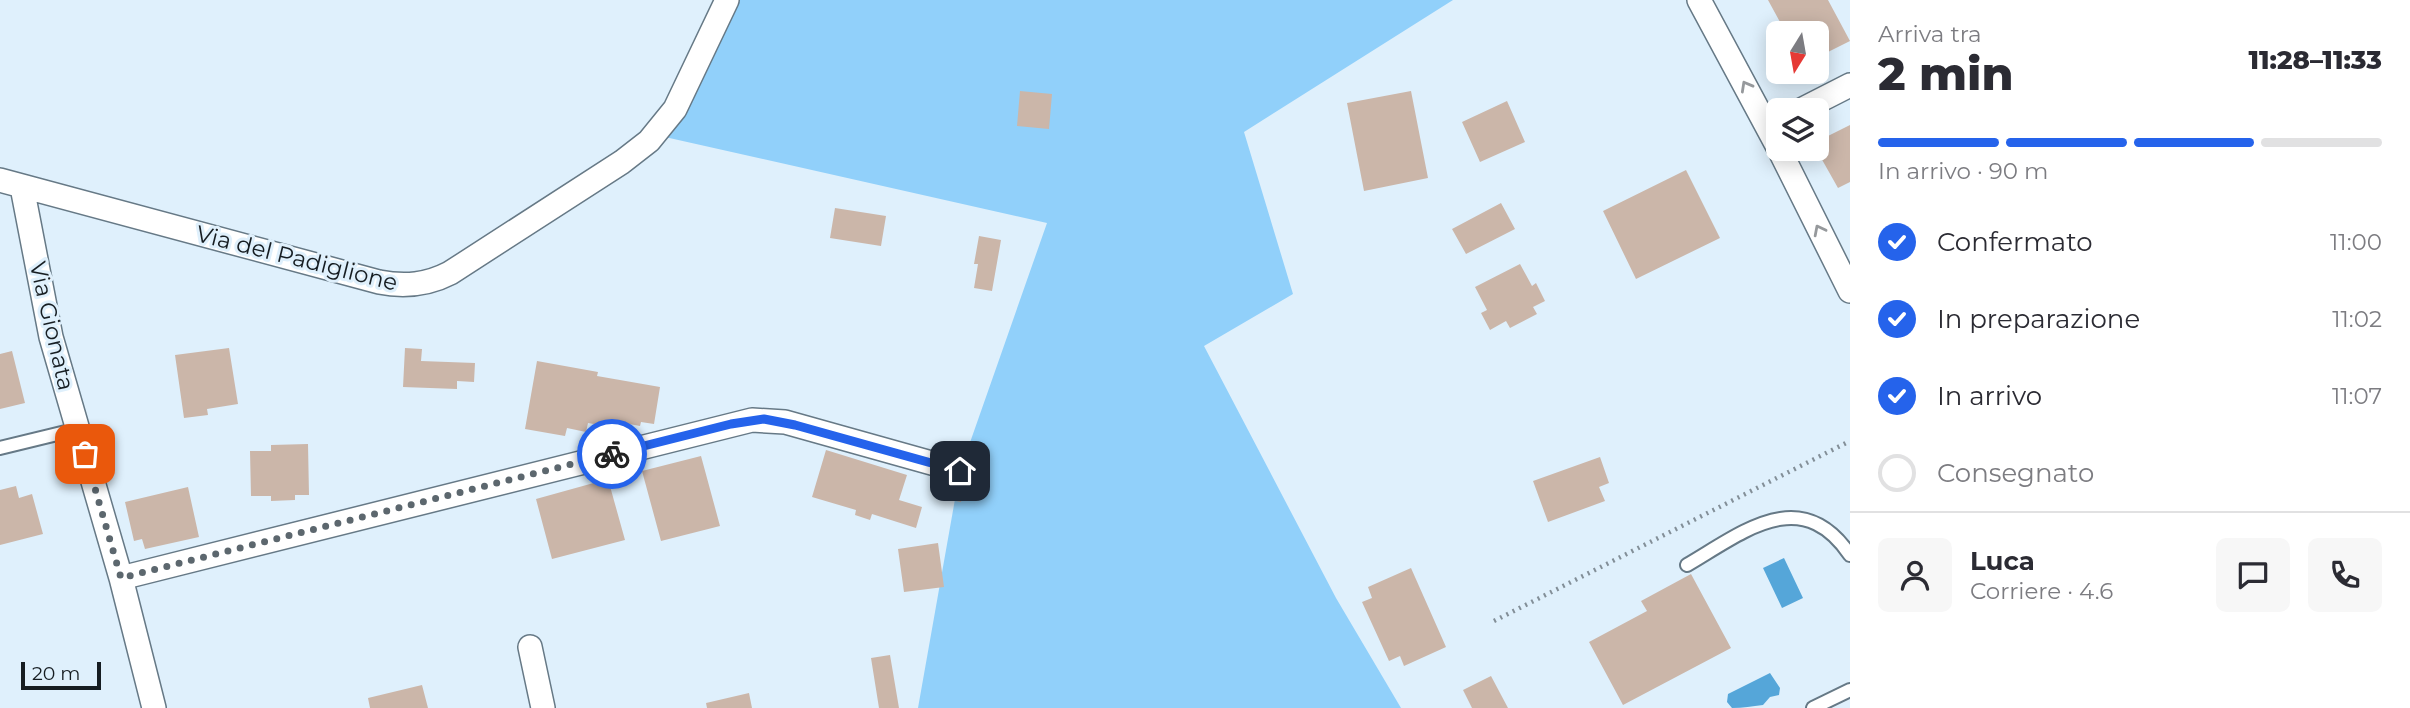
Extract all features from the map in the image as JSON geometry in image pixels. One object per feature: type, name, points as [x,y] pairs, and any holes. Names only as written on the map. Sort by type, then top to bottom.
[{"type":"street","name":"Via del Padiglione","points":[[0,180],[380,282],[404,285],[429,282],[450,273],[649,142],[675,109],[727,0]]},
{"type":"street","points":[[1699,0],[1766,118]]},
{"type":"street","points":[[1825,98],[1850,85]]},
{"type":"street","points":[[1788,161],[1850,290]]},
{"type":"street","name":"Via Gionata","points":[[22,187],[51,337],[121,578],[154,708]]},
{"type":"street","points":[[121,578],[752,420],[775,420],[960,471]]},
{"type":"street","points":[[530,647],[543,708]]},
{"type":"lane","points":[[0,448],[78,429]]},
{"type":"lane","points":[[1687,565],[1763,522],[1784,518],[1819,526],[1838,539],[1850,555]]},
{"type":"lane","points":[[1813,708],[1850,690]]},
{"type":"path","points":[[1494,621],[1850,441]]},
{"type":"shaded area","points":[[727,0],[1453,0],[1244,132],[1293,294],[1204,346],[1336,598],[1401,708],[918,708],[960,471],[1047,223],[656,135]]},
{"type":"shaded area","points":[[1784,558],[1803,598],[1782,608],[1763,568]]},
{"type":"shaded area","points":[[1770,673],[1780,688],[1779,695],[1770,697],[1763,705],[1732,708],[1727,702],[1728,694]]},
{"type":"building","points":[[1768,0],[1828,0],[1850,41],[1829,52],[1829,21],[1779,21]]},
{"type":"building","points":[[1020,91],[1052,94],[1049,129],[1017,126]]},
{"type":"building","points":[[1411,91],[1428,178],[1364,191],[1347,103]]},
{"type":"building","points":[[1507,101],[1525,142],[1480,162],[1462,122]]},
{"type":"building","points":[[1850,125],[1850,182],[1838,188],[1823,161],[1829,161],[1829,136]]},
{"type":"building","points":[[1686,170],[1720,238],[1636,279],[1603,211]]},
{"type":"building","points":[[1501,203],[1515,229],[1466,254],[1452,229]]},
{"type":"building","points":[[835,208],[886,216],[881,246],[830,238]]},
{"type":"building","points":[[979,236],[1001,240],[992,291],[974,288],[978,264],[974,264]]},
{"type":"building","points":[[1520,264],[1532,286],[1536,283],[1545,301],[1533,307],[1537,314],[1510,328],[1506,321],[1490,330],[1481,313],[1487,310],[1475,287]]},
{"type":"building","points":[[229,348],[238,404],[207,409],[208,415],[184,418],[175,355]]},
{"type":"building","points":[[405,348],[422,349],[421,361],[475,363],[474,382],[457,381],[457,389],[403,387]]},
{"type":"building","points":[[12,351],[25,403],[0,409],[0,354]]},
{"type":"building","points":[[537,361],[598,372],[597,376],[660,387],[654,424],[641,422],[640,426],[624,423],[623,429],[588,423],[586,432],[567,428],[565,436],[525,429]]},
{"type":"building","points":[[308,444],[309,495],[295,495],[295,500],[271,501],[271,496],[251,496],[250,451],[271,451],[271,445]]},
{"type":"building","points":[[826,450],[907,475],[899,500],[922,507],[916,528],[872,514],[870,520],[855,515],[856,510],[812,497]]},
{"type":"building","points":[[701,456],[720,526],[661,541],[642,471]]},
{"type":"building","points":[[1600,457],[1609,483],[1599,487],[1605,501],[1548,522],[1533,481]]},
{"type":"building","points":[[945,476],[966,481],[961,502],[940,498]]},
{"type":"building","points":[[608,479],[625,540],[552,559],[536,499]]},
{"type":"building","points":[[16,486],[19,498],[32,494],[43,534],[0,545],[0,490]]},
{"type":"building","points":[[188,487],[199,537],[145,549],[142,539],[134,541],[125,502]]},
{"type":"building","points":[[938,543],[944,587],[904,592],[898,549]]},
{"type":"building","points":[[1411,568],[1446,647],[1404,666],[1400,656],[1389,661],[1362,602],[1372,598],[1368,587]]},
{"type":"building","points":[[1691,574],[1731,648],[1623,705],[1589,642],[1647,611],[1641,601]]},
{"type":"building","points":[[890,655],[899,708],[879,708],[871,658]]},
{"type":"building","points":[[1491,676],[1508,708],[1472,708],[1463,690]]},
{"type":"building","points":[[422,685],[428,708],[370,708],[368,698]]},
{"type":"building","points":[[749,693],[752,708],[707,708],[706,703]]},
{"type":"way so far","points":[[85,454],[121,578],[612,454]]},
{"type":"route","points":[[612,454],[731,424],[764,419],[795,425],[960,471]]}]
